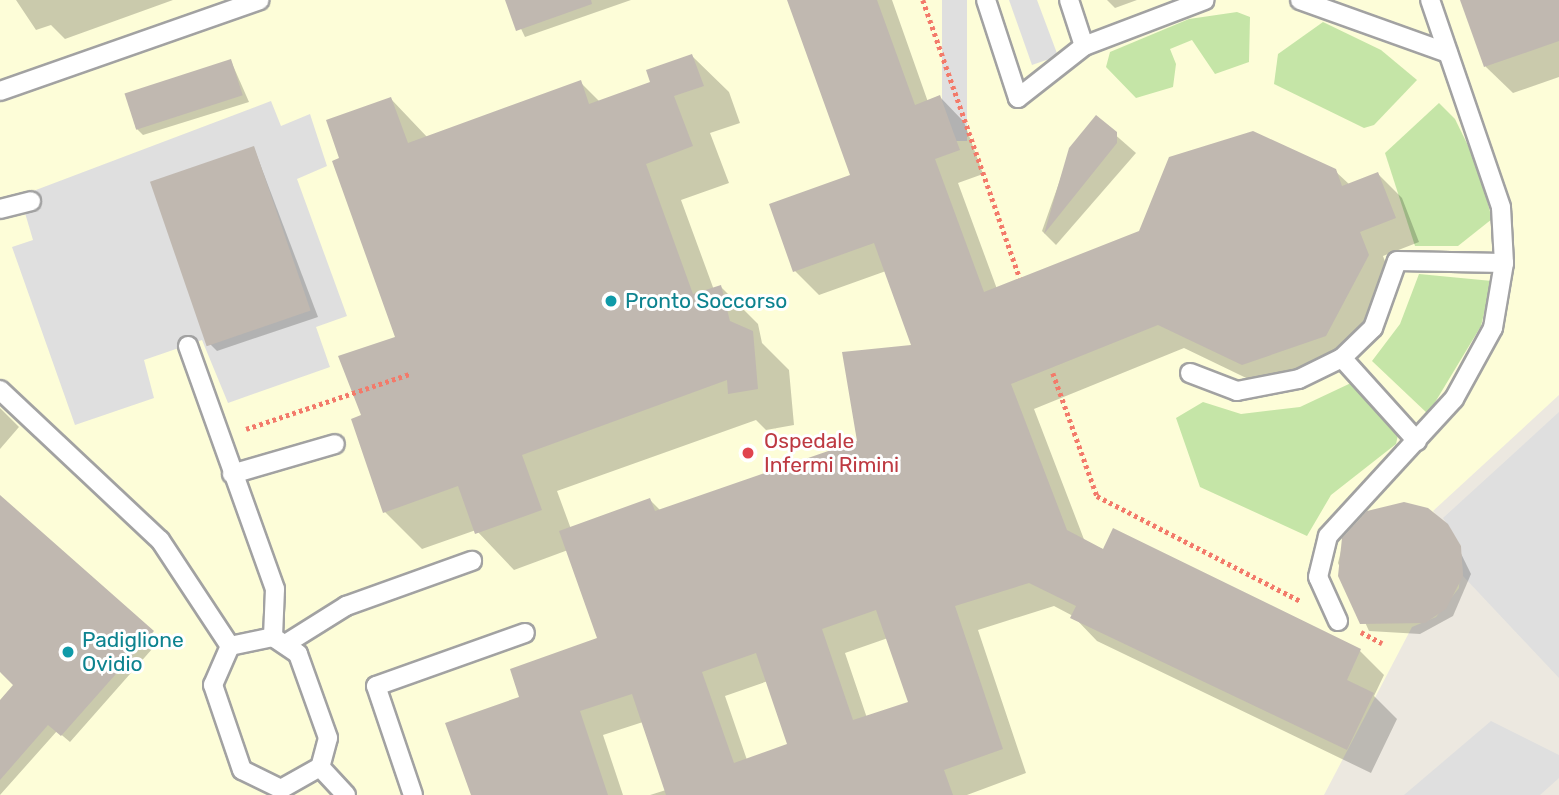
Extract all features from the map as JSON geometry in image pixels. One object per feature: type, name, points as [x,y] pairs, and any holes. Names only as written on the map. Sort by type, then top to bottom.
[{"type":"lane","points":[[0,92],[260,0]]},
{"type":"lane","points":[[986,0],[1018,98],[1084,46],[1205,0]]},
{"type":"lane","points":[[1069,0],[1084,46]]},
{"type":"lane","points":[[1300,0],[1448,53]]},
{"type":"lane","points":[[1338,621],[1318,577],[1328,536],[1378,475],[1417,441],[1454,399],[1493,328],[1504,263],[1501,207],[1430,0]]},
{"type":"lane","points":[[0,209],[31,201]]},
{"type":"lane","points":[[1190,373],[1237,391],[1299,379],[1342,358],[1373,328],[1397,261],[1504,263]]},
{"type":"lane","points":[[188,346],[275,589],[280,640],[298,654],[328,738],[320,767],[296,786],[265,791],[242,770],[213,685],[230,646]]},
{"type":"lane","points":[[1342,358],[1417,441]]},
{"type":"lane","points":[[0,390],[160,540],[230,646]]},
{"type":"lane","points":[[232,474],[335,444]]},
{"type":"lane","points":[[230,646],[280,640],[346,607],[472,561]]},
{"type":"lane","points":[[413,795],[376,686],[525,633]]},
{"type":"lane","points":[[320,767],[341,783],[345,795]]},
{"type":"path","points":[[923,0],[1020,278]]},
{"type":"path","points":[[1053,373],[1097,496],[1338,621]]},
{"type":"path","points":[[242,431],[409,374]]},
{"type":"shaded area","name":"Ospedale Infermi Rimini","points":[[0,0],[1559,0],[1559,395],[1433,511],[1461,546],[1459,588],[1436,617],[1412,627],[1324,795],[0,795]]},
{"type":"shaded area","points":[[942,0],[967,0],[967,141],[942,141]]},
{"type":"shaded area","points":[[1009,0],[1037,0],[1058,56],[1032,65]]},
{"type":"shaded area","points":[[271,101],[281,126],[310,114],[327,166],[297,179],[347,316],[316,327],[330,367],[228,403],[202,340],[144,360],[154,398],[75,425],[12,247],[33,240],[20,196]]},
{"type":"shaded area","points":[[1559,412],[1559,678],[1463,576],[1461,546],[1443,518]]},
{"type":"shaded area","points":[[1491,721],[1559,755],[1559,778],[1540,795],[1404,795]]},
{"type":"green space","points":[[1237,12],[1250,17],[1249,62],[1215,74],[1192,40],[1170,49],[1176,64],[1173,87],[1136,98],[1106,67],[1110,52],[1189,19]]},
{"type":"green space","points":[[1323,22],[1381,50],[1417,80],[1374,125],[1364,128],[1274,84],[1278,54]]},
{"type":"green space","points":[[1439,103],[1455,119],[1477,164],[1492,219],[1458,246],[1415,246],[1385,153]]},
{"type":"green space","points":[[1419,274],[1492,281],[1481,326],[1428,414],[1372,361],[1400,324]]},
{"type":"green space","points":[[1351,383],[1398,435],[1396,444],[1331,495],[1307,536],[1200,487],[1176,418],[1203,402],[1241,414],[1300,407]]},
{"type":"building","points":[[505,0],[591,0],[592,4],[516,31]]},
{"type":"building","points":[[787,0],[877,0],[915,105],[940,95],[960,150],[935,159],[984,292],[1139,231],[1169,157],[1253,131],[1336,169],[1342,186],[1378,172],[1396,218],[1360,232],[1369,255],[1326,336],[1242,365],[1158,325],[1011,384],[1067,530],[1103,549],[1113,528],[1361,649],[1347,680],[1374,693],[1347,750],[1070,618],[1076,606],[1029,583],[955,606],[1003,749],[944,770],[953,795],[666,795],[632,694],[580,711],[608,795],[471,795],[445,723],[519,697],[510,669],[597,638],[559,531],[650,498],[655,511],[857,441],[842,352],[911,345],[874,243],[793,272],[769,204],[850,175]],"holes":[[[876,610],[908,702],[853,720],[822,629]],[[756,653],[787,744],[734,763],[702,672]]]},
{"type":"building","points":[[1460,0],[1559,0],[1559,41],[1484,67]]},
{"type":"building","name":"Pronto Soccorso","points":[[692,54],[704,86],[674,96],[693,146],[646,164],[693,294],[721,285],[730,321],[753,331],[758,389],[728,394],[727,380],[522,455],[542,510],[475,534],[458,486],[383,513],[351,419],[361,415],[338,356],[395,337],[332,161],[339,158],[326,120],[391,97],[408,143],[581,80],[589,104],[650,82],[646,70]]},
{"type":"building","points":[[231,59],[243,95],[136,130],[124,94]]},
{"type":"building","points":[[1096,115],[1117,132],[1117,143],[1044,234],[1069,148]]},
{"type":"building","points":[[254,146],[311,311],[207,346],[150,182]]},
{"type":"building","name":"Padiglione Ovidio","points":[[0,495],[154,631],[61,736],[48,725],[0,780],[0,700],[13,685],[0,672]]},
{"type":"building","points":[[1404,502],[1428,508],[1448,524],[1461,546],[1463,576],[1446,609],[1425,623],[1360,624],[1338,576],[1342,538],[1367,511]]},
{"type":"place","name":"Pronto Soccorso","points":[[611,301]]},
{"type":"place","name":"Ospedale Infermi Rimini","points":[[748,453]]},
{"type":"place","name":"Padiglione Ovidio","points":[[68,652]]}]
